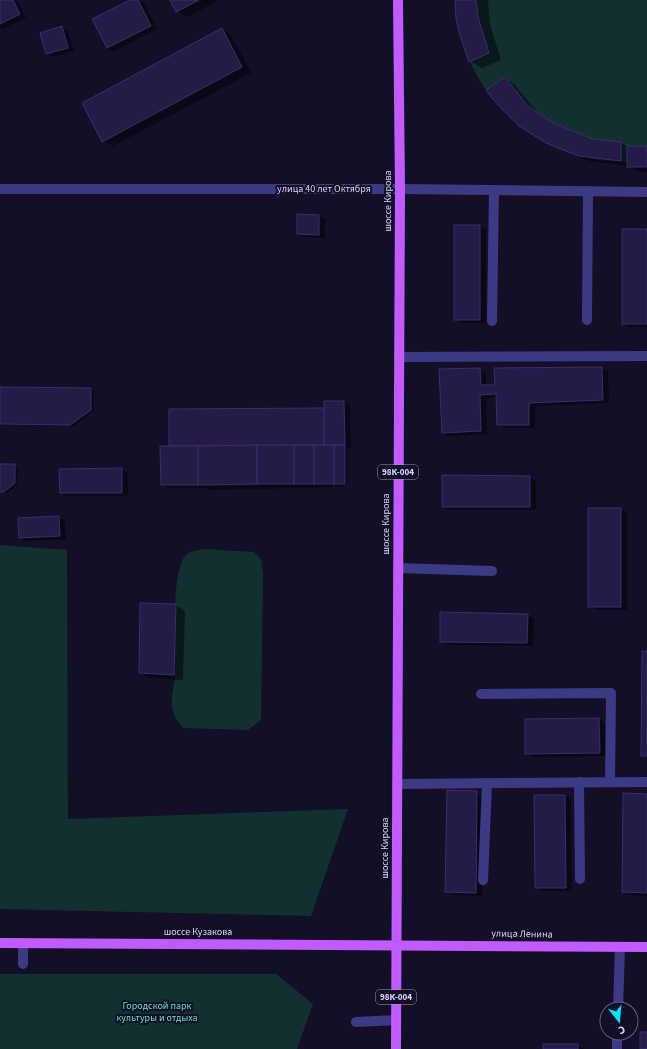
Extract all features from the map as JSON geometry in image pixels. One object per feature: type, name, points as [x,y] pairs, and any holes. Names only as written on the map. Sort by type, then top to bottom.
[{"type":"main road","name":"шоссе Кирова","points":[[396,1049],[400,189],[398,0]]},
{"type":"main road","name":"шоссе Кузакова","points":[[0,943],[396,945]]},
{"type":"main road","name":"улица Ленина","points":[[396,945],[647,947]]},
{"type":"street","name":"улица 40 лет Октября","points":[[0,189],[400,189],[647,192]]},
{"type":"street","points":[[492,321],[494,190]]},
{"type":"street","points":[[587,320],[588,191]]},
{"type":"street","points":[[399,357],[647,356]]},
{"type":"street","points":[[398,568],[492,570]]},
{"type":"street","points":[[481,694],[611,693],[610,782]]},
{"type":"street","points":[[579,782],[580,879]]},
{"type":"street","points":[[397,784],[647,782]]},
{"type":"street","points":[[483,880],[487,783]]},
{"type":"street","points":[[23,943],[23,964]]},
{"type":"street","points":[[618,1001],[620,947]]},
{"type":"street","points":[[356,1022],[396,1020]]},
{"type":"green space","points":[[455,0],[647,0],[647,167],[627,167],[627,162],[579,156],[554,147],[531,134],[510,117],[492,98],[477,76],[466,52],[458,26]]},
{"type":"green space","points":[[0,545],[67,550],[68,819],[348,809],[311,916],[0,909]]},
{"type":"green space","points":[[204,549],[254,552],[261,559],[263,574],[261,720],[248,730],[184,728],[175,718],[173,712],[172,695],[175,677],[175,599],[179,570],[183,559],[187,554]]},
{"type":"green space","name":"Городской парк культуры и отдыха","points":[[0,974],[276,974],[313,1004],[297,1049],[0,1049]]},
{"type":"building","points":[[0,0],[13,0],[20,14],[0,24]]},
{"type":"building","points":[[130,0],[138,0],[151,26],[107,48],[92,19]]},
{"type":"building","points":[[170,0],[199,0],[176,12]]},
{"type":"building","points":[[455,0],[476,0],[478,17],[489,53],[469,62],[456,19]]},
{"type":"building","points":[[62,26],[68,48],[46,54],[40,33]]},
{"type":"building","points":[[222,28],[242,67],[102,142],[82,103]]},
{"type":"building","points":[[505,77],[528,106],[553,123],[593,139],[621,142],[621,161],[579,156],[546,143],[519,126],[496,103],[486,90]]},
{"type":"building","points":[[627,146],[647,146],[647,167],[627,167]]},
{"type":"building","points":[[297,214],[319,215],[319,235],[297,234]]},
{"type":"building","points":[[454,225],[480,225],[480,320],[454,320]]},
{"type":"building","points":[[622,229],[647,229],[647,324],[622,324]]},
{"type":"building","points":[[602,367],[603,400],[529,403],[529,425],[497,425],[496,394],[480,395],[481,431],[442,433],[439,369],[480,368],[481,385],[495,385],[494,368]]},
{"type":"building","points":[[0,387],[91,388],[91,410],[70,425],[0,424]]},
{"type":"building","points":[[324,401],[344,401],[345,445],[324,445]]},
{"type":"building","points":[[324,408],[324,445],[169,446],[169,409]]},
{"type":"building","points":[[257,445],[257,484],[198,485],[198,446]]},
{"type":"building","points":[[257,445],[294,445],[294,484],[257,484]]},
{"type":"building","points":[[294,445],[314,445],[314,484],[294,484]]},
{"type":"building","points":[[314,445],[334,445],[334,484],[314,484]]},
{"type":"building","points":[[334,445],[345,445],[345,484],[334,484]]},
{"type":"building","points":[[160,446],[198,446],[198,485],[161,485]]},
{"type":"building","points":[[0,464],[15,464],[15,483],[4,492],[0,492]]},
{"type":"building","points":[[122,468],[122,493],[60,493],[59,469]]},
{"type":"building","points":[[442,475],[530,476],[530,507],[442,507]]},
{"type":"building","points":[[588,508],[621,508],[621,607],[588,607]]},
{"type":"building","points":[[59,516],[60,536],[19,538],[18,518]]},
{"type":"building","points":[[140,603],[176,604],[174,675],[139,673]]},
{"type":"building","points":[[440,612],[528,614],[527,643],[440,642]]},
{"type":"building","points":[[642,651],[647,651],[647,756],[641,756]]},
{"type":"building","points":[[599,718],[600,753],[525,754],[525,719]]},
{"type":"building","points":[[447,790],[477,791],[476,893],[445,892]]},
{"type":"building","points":[[623,793],[647,794],[647,893],[622,892]]},
{"type":"building","points":[[534,795],[565,795],[566,888],[535,888]]},
{"type":"building","points":[[640,1032],[647,1032],[647,1049],[640,1049]]},
{"type":"building","points":[[543,1044],[578,1044],[578,1049],[543,1049]]}]
